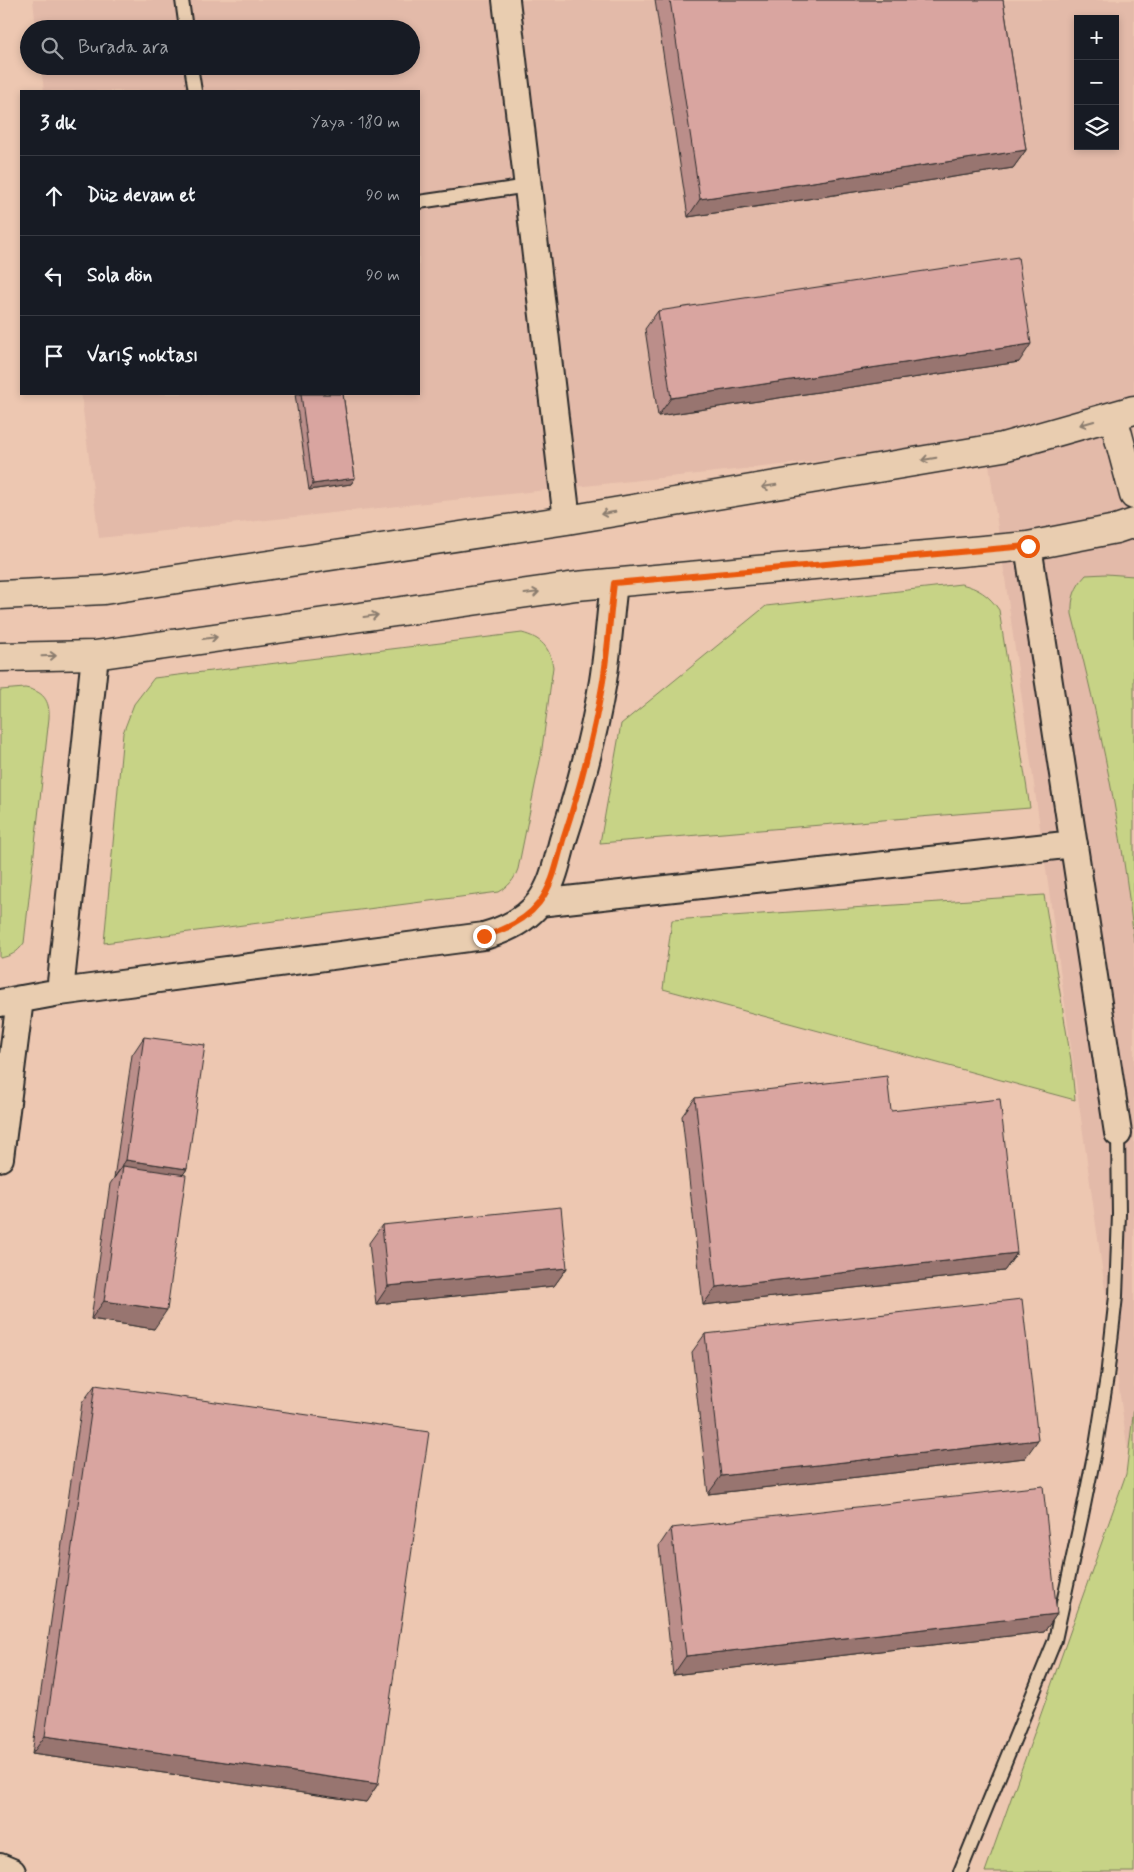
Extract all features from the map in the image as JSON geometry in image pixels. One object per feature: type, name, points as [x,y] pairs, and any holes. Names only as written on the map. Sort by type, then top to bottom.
[{"type":"street","points":[[506,0],[567,520]]},
{"type":"street","points":[[0,595],[104,590],[567,520],[1003,447],[1124,413],[1134,496]]},
{"type":"street","points":[[0,657],[95,655],[576,586],[1028,546],[1116,529],[1134,523]]},
{"type":"street","points":[[1028,546],[1118,1133]]},
{"type":"street","points":[[0,1158],[10,1001],[60,992],[484,936],[514,924],[527,915],[548,890],[578,794],[594,729],[603,680],[614,583]]},
{"type":"street","points":[[60,992],[95,655]]},
{"type":"street","points":[[539,903],[1074,844]]},
{"type":"street","points":[[0,1867],[12,1872]]},
{"type":"lane","points":[[182,0],[185,20]]},
{"type":"lane","points":[[192,75],[195,90]]},
{"type":"lane","points":[[420,202],[528,186]]},
{"type":"lane","points":[[960,1872],[1055,1640],[1082,1515],[1108,1377],[1116,1296],[1119,1214],[1118,1133]]},
{"type":"shaded area","points":[[33,0],[1134,0],[1134,1495],[986,443],[99,538],[81,395],[420,395],[420,90],[44,90],[42,75],[420,75],[420,20],[35,20]]},
{"type":"green space","points":[[1086,575],[1134,576],[1134,942],[1117,818],[1092,695],[1072,614],[1074,593],[1082,579]]},
{"type":"green space","points":[[961,584],[983,593],[999,610],[1030,808],[600,843],[621,724],[766,606]]},
{"type":"green space","points":[[522,633],[544,644],[550,654],[553,667],[541,756],[518,869],[511,882],[503,890],[104,943],[123,733],[134,704],[154,678]]},
{"type":"green space","points":[[25,688],[36,691],[44,697],[47,701],[49,718],[24,943],[14,954],[0,958],[0,690]]},
{"type":"green space","points":[[1044,895],[1071,1060],[1075,1100],[663,989],[672,920]]},
{"type":"green space","points":[[1134,1407],[1134,1872],[985,1872],[1126,1474]]},
{"type":"building","points":[[670,0],[1003,0],[1026,150],[700,199]]},
{"type":"building","points":[[1018,257],[1031,344],[671,398],[658,311]]},
{"type":"building","points":[[301,395],[343,395],[355,478],[313,484]]},
{"type":"building","points":[[144,1037],[205,1045],[187,1169],[126,1160]]},
{"type":"building","points":[[887,1076],[891,1111],[1000,1099],[1017,1253],[716,1287],[695,1098]]},
{"type":"building","points":[[123,1166],[186,1175],[167,1310],[104,1301]]},
{"type":"building","points":[[561,1207],[567,1268],[388,1286],[382,1225]]},
{"type":"building","points":[[1022,1299],[1038,1440],[721,1476],[705,1334]]},
{"type":"building","points":[[95,1385],[429,1432],[378,1784],[45,1736]]},
{"type":"building","points":[[1043,1486],[1057,1614],[686,1656],[671,1528]]},
{"type":"route","points":[[484,936],[500,931],[527,915],[548,890],[554,874],[578,794],[594,729],[603,680],[614,583],[1028,546]]}]
